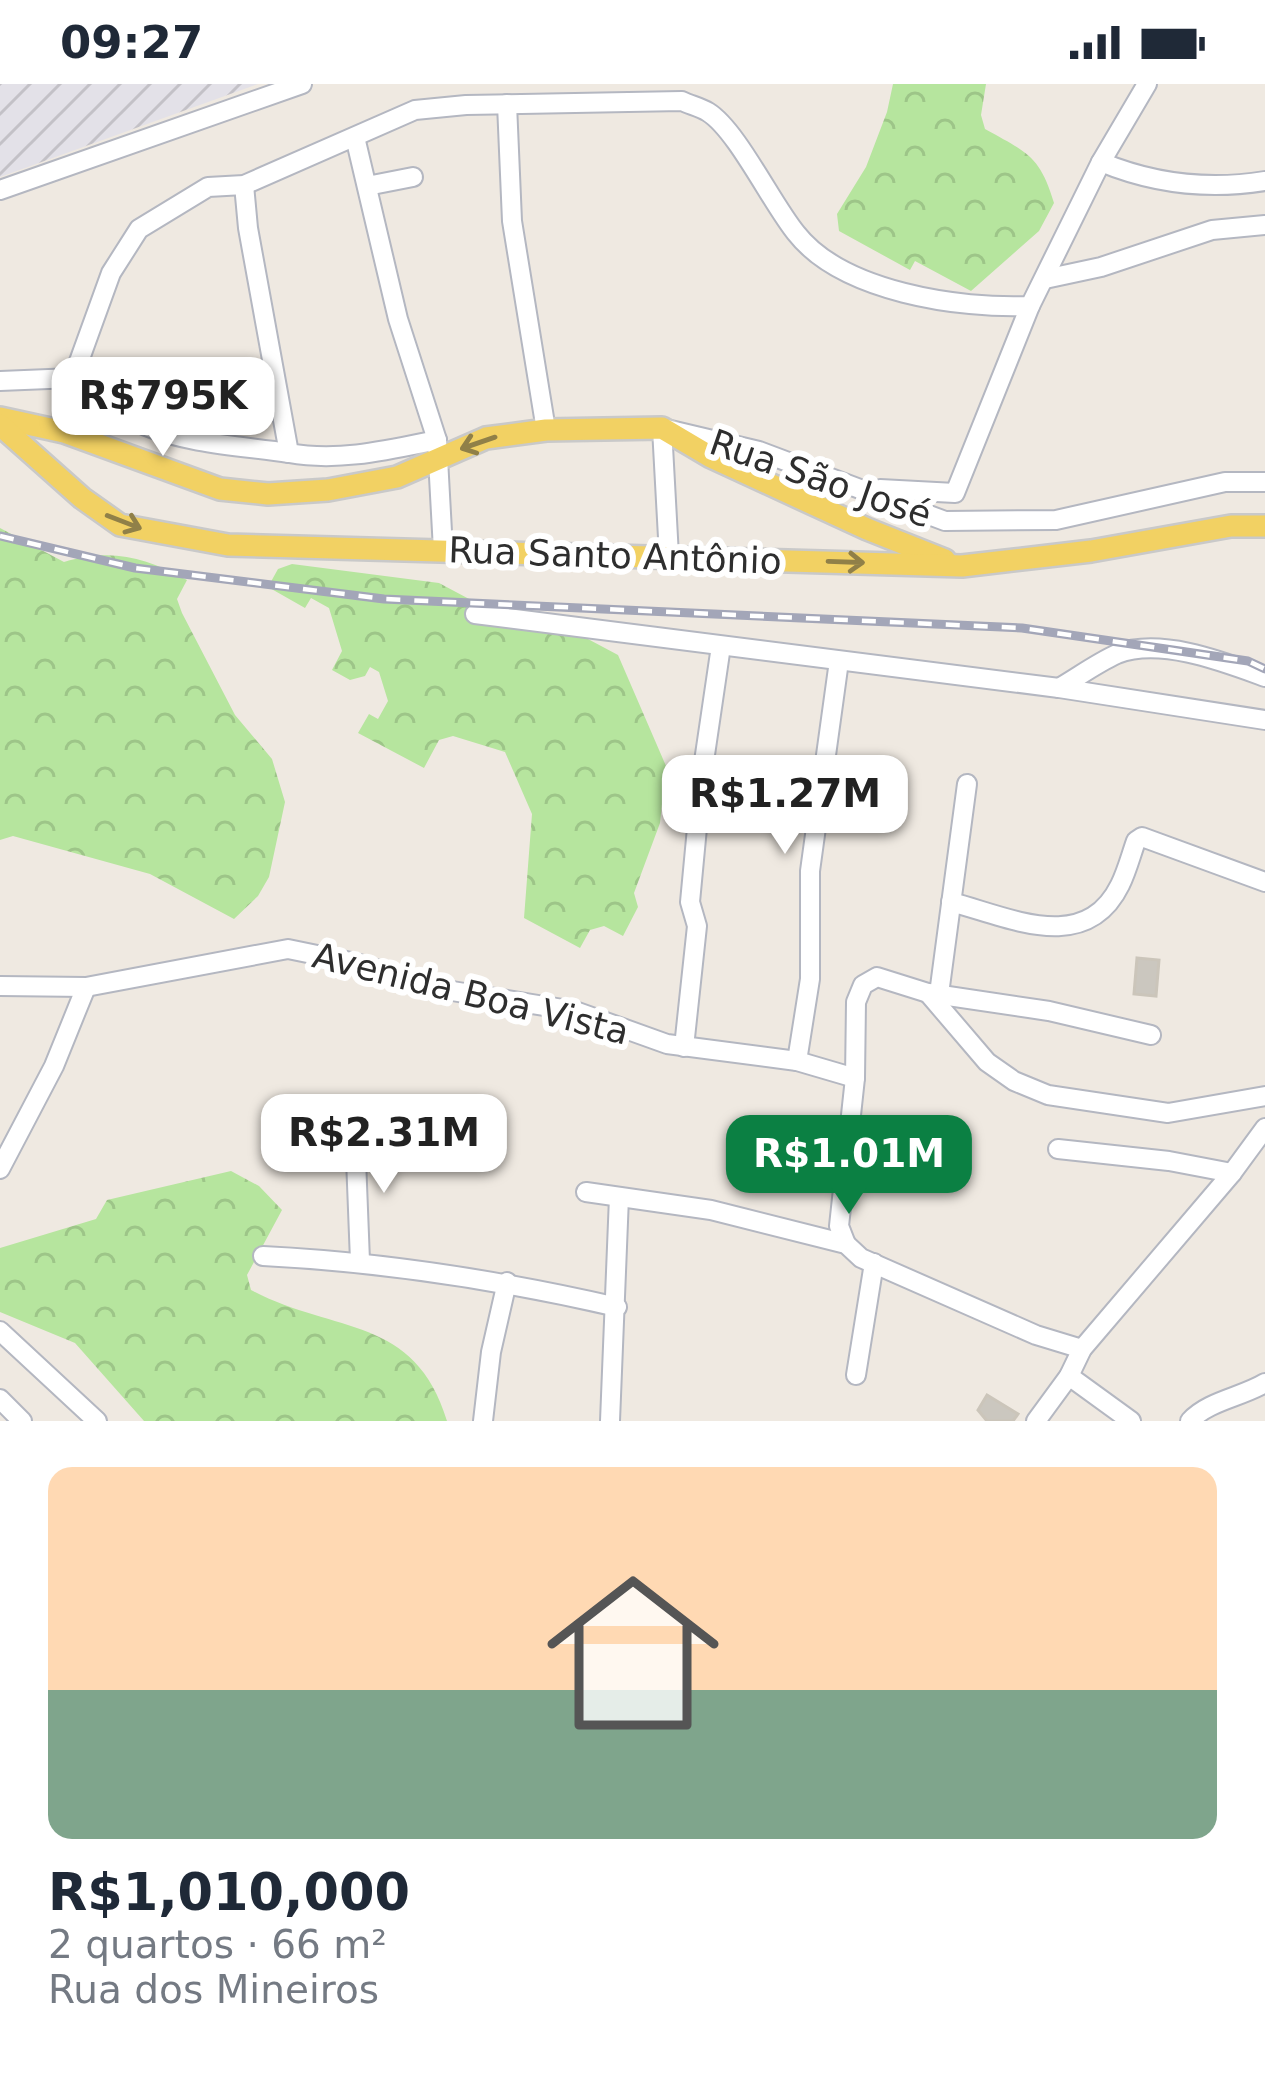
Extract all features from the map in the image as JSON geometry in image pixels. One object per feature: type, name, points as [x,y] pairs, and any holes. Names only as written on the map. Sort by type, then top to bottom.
[{"type":"main road","name":"Rua São José","points":[[0,422],[64,432],[220,488],[268,494],[328,490],[397,477],[437,450],[486,438],[546,430],[662,428],[711,457],[867,529],[962,566]]},
{"type":"main road","name":"Rua Santo Antônio","points":[[0,422],[82,498],[120,525],[229,545],[962,566],[1091,551],[1231,526],[1265,526]]},
{"type":"street","points":[[0,190],[302,84]]},
{"type":"street","points":[[858,488],[955,494],[1030,306],[1101,163],[1148,84]]},
{"type":"street","points":[[0,381],[73,378],[111,273],[140,229],[208,188],[244,184],[415,110],[682,101],[710,113],[798,237],[833,266],[896,290],[984,308],[1030,306]]},
{"type":"street","points":[[507,104],[512,221],[546,430]]},
{"type":"street","points":[[355,137],[398,319],[437,450],[442,550]]},
{"type":"street","points":[[1101,163],[1133,176],[1178,184],[1235,186],[1265,181]]},
{"type":"street","points":[[367,187],[412,177]]},
{"type":"street","points":[[244,184],[289,454]]},
{"type":"street","points":[[1045,279],[1101,267],[1211,230],[1265,225]]},
{"type":"street","name":"Rua São José","points":[[73,378],[146,426],[183,437],[310,457],[437,450]]},
{"type":"street","points":[[662,428],[669,556]]},
{"type":"street","name":"Rua São José","points":[[662,428],[759,451],[945,521],[1056,520],[1225,482],[1265,482]]},
{"type":"street","points":[[476,614],[1059,688],[1265,720]]},
{"type":"street","points":[[684,1047],[697,926],[690,902],[721,646]]},
{"type":"street","points":[[1059,688],[1121,652],[1154,650],[1219,661],[1265,677]]},
{"type":"street","points":[[797,1061],[810,979],[810,871],[838,661]]},
{"type":"street","points":[[967,784],[934,994],[987,1062],[1014,1081],[1048,1095],[1168,1113],[1265,1096]]},
{"type":"street","points":[[951,902],[1058,930],[1091,920],[1119,887],[1136,841],[1142,837],[1265,882]]},
{"type":"street","name":"Avenida Boa Vista","points":[[0,986],[86,987],[288,949],[446,990],[575,1011],[684,1047],[797,1061],[855,1078]]},
{"type":"street","points":[[846,1244],[838,1226],[855,1078],[856,1002],[863,985],[878,977],[934,994],[1049,1010],[1151,1035]]},
{"type":"street","points":[[0,1169],[54,1066],[86,987]]},
{"type":"street","points":[[1036,1421],[1082,1349],[1232,1174],[1256,1156],[1265,1128]]},
{"type":"street","points":[[355,1133],[360,1261]]},
{"type":"street","points":[[1058,1149],[1169,1161],[1232,1174]]},
{"type":"street","points":[[586,1192],[711,1210],[846,1244],[874,1263],[1036,1336],[1082,1349]]},
{"type":"street","points":[[610,1421],[620,1197]]},
{"type":"street","points":[[263,1256],[360,1261],[507,1282],[617,1307]]},
{"type":"street","points":[[856,1376],[874,1263]]},
{"type":"street","points":[[483,1421],[491,1352],[507,1282]]},
{"type":"street","points":[[0,1331],[97,1421]]},
{"type":"street","points":[[1069,1376],[1131,1421]]},
{"type":"street","points":[[1190,1421],[1197,1413],[1265,1383]]},
{"type":"street","points":[[0,1399],[22,1421]]},
{"type":"shaded area","points":[[0,84],[258,84],[0,177]]},
{"type":"green space","points":[[893,84],[986,84],[981,115],[985,129],[1030,157],[1049,187],[1054,203],[1039,231],[971,291],[915,261],[910,270],[839,231],[837,214],[866,167]]},
{"type":"green space","points":[[0,528],[64,562],[127,557],[187,580],[177,599],[182,613],[235,715],[272,759],[285,802],[269,877],[258,896],[234,919],[150,874],[13,836],[0,840]]},
{"type":"green space","points":[[292,564],[439,583],[514,623],[571,630],[618,655],[666,766],[660,823],[634,893],[638,907],[623,936],[604,926],[590,930],[580,948],[524,918],[532,814],[505,752],[453,736],[439,740],[424,768],[358,733],[369,714],[378,719],[388,701],[379,672],[370,667],[365,676],[350,680],[332,670],[342,651],[329,608],[311,598],[305,608],[268,587],[278,569]]},
{"type":"green space","points":[[231,1171],[259,1186],[282,1210],[247,1275],[251,1290],[392,1344],[433,1386],[447,1421],[144,1421],[75,1343],[0,1312],[0,1248],[96,1219],[107,1200]]},
{"type":"building","points":[[1137,958],[1159,960],[1156,996],[1134,994]]},
{"type":"building","points":[[987,1395],[1018,1414],[1013,1421],[987,1421],[978,1410]]},
{"type":"railway","points":[[0,536],[135,568],[384,599],[1022,628],[1248,661],[1265,669]]}]
